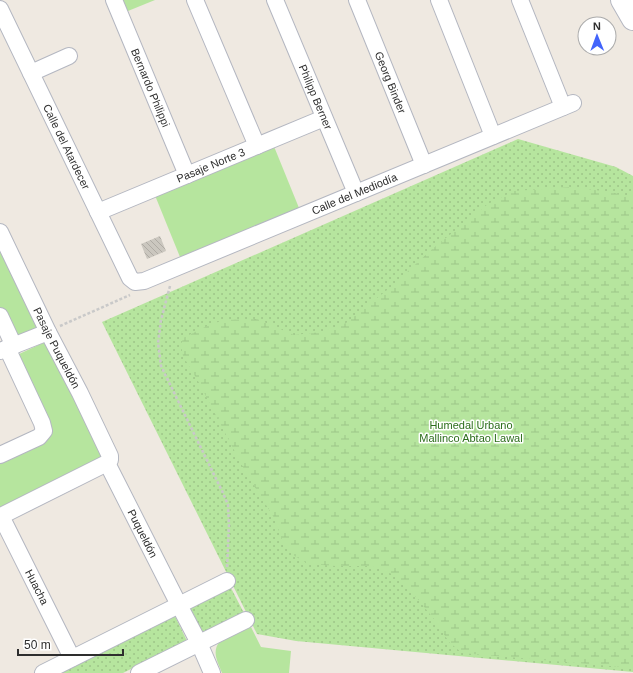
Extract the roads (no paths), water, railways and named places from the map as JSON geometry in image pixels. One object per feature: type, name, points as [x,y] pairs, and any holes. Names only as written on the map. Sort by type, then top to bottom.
[{"type":"main road","points":[[622,0],[633,18]]},
{"type":"street","name":"Bernardo Philippi","points":[[114,0],[187,175]]},
{"type":"street","points":[[195,0],[257,146]]},
{"type":"street","name":"Philipp Berner","points":[[275,0],[356,193]]},
{"type":"street","name":"Georg Binder","points":[[357,0],[424,165]]},
{"type":"street","points":[[439,0],[493,136]]},
{"type":"street","name":"Calle del Mediodía","points":[[135,282],[144,281],[568,105],[520,0]]},
{"type":"street","name":"Calle del Atardecer","points":[[0,9],[130,278],[135,282]]},
{"type":"street","points":[[31,73],[69,56]]},
{"type":"street","name":"Pasaje Norte 3","points":[[98,212],[324,118]]},
{"type":"street","name":"Pasaje Puqueldón","points":[[0,232],[110,456],[110,460],[107,463]]},
{"type":"street","points":[[0,316],[7,349],[42,423],[44,431],[39,437],[0,455]]},
{"type":"street","points":[[7,349],[48,332]]},
{"type":"street","name":"Huacha","points":[[72,658],[1,516],[107,463]]},
{"type":"street","name":"Puqueldón","points":[[107,463],[199,643],[212,673]]},
{"type":"street","points":[[43,673],[227,581]]},
{"type":"street","points":[[139,673],[246,620]]},
{"type":"park label","name":"Humedal Urbano Mallinco Abtao Lawal","points":[[471,431]]}]
